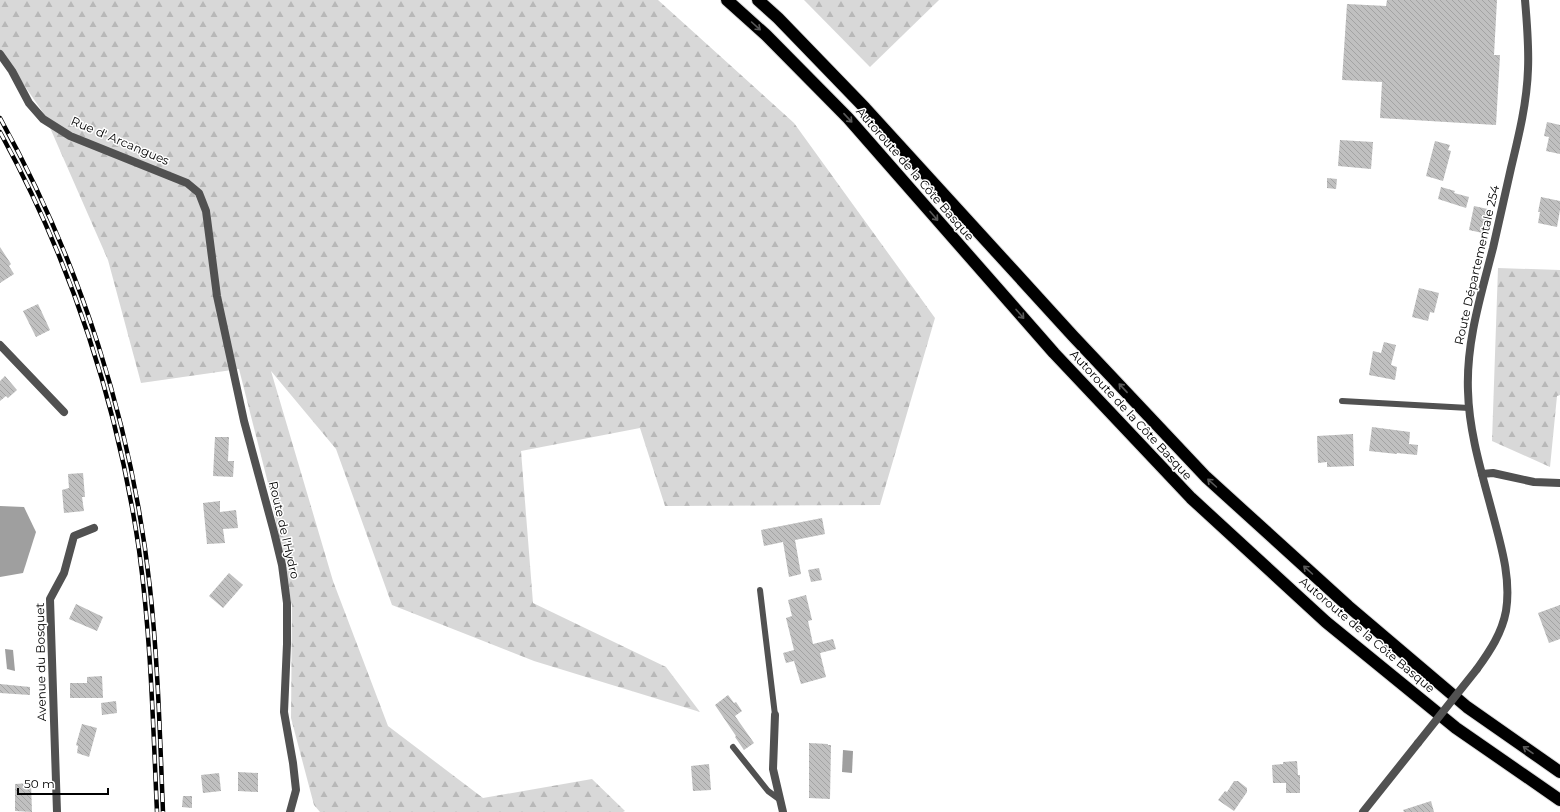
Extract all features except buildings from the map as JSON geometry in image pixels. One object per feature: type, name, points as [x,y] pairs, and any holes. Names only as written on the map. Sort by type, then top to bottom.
[{"type":"highway","name":"Autoroute de la Côte Basque","points":[[727,0],[766,35],[848,118],[1054,353],[1191,498],[1332,627],[1456,728],[1560,800]]},
{"type":"highway","name":"Autoroute de la Côte Basque","points":[[758,0],[778,18],[865,108],[1068,330],[1206,477],[1348,606],[1468,707],[1560,772]]},
{"type":"street","name":"Route Départementale 254","points":[[1363,812],[1477,669],[1496,640],[1502,627],[1506,612],[1508,594],[1505,562],[1482,474],[1469,408],[1468,368],[1470,342],[1523,115],[1528,70],[1525,0]]},
{"type":"street","name":"Rue d' Arcangues","points":[[0,54],[12,71],[29,103],[43,119],[70,136],[187,183],[199,193],[206,211],[212,256]]},
{"type":"street","name":"Route de l'Hydro","points":[[212,256],[217,296],[244,421],[274,532],[285,588],[287,603],[287,644],[284,712],[296,790],[290,812]]},
{"type":"street","points":[[0,345],[64,412]]},
{"type":"street","points":[[1482,474],[1493,473],[1534,482],[1560,483]]},
{"type":"street","name":"Avenue du Bosquet","points":[[57,812],[50,599],[64,573],[74,536],[94,528]]},
{"type":"street","points":[[775,715],[773,769],[782,812]]},
{"type":"lane","points":[[1342,401],[1469,408]]},
{"type":"lane","points":[[760,590],[775,715]]},
{"type":"lane","points":[[733,747],[768,791],[779,800]]},
{"type":"green space","points":[[0,0],[658,0],[794,123],[935,318],[880,505],[665,506],[640,428],[521,451],[533,603],[666,667],[700,712],[534,661],[392,605],[336,449],[271,371],[333,581],[388,726],[483,798],[592,779],[625,811],[320,812],[314,805],[291,718],[292,606],[270,491],[239,369],[141,383],[108,260],[44,114],[0,50]]},
{"type":"green space","points":[[804,0],[939,0],[870,67]]},
{"type":"green space","points":[[1498,268],[1560,270],[1560,395],[1557,396],[1550,467],[1492,441]]},
{"type":"shaded area","points":[[0,506],[24,507],[36,532],[23,573],[0,577]]},
{"type":"shaded area","points":[[5,649],[13,650],[15,671],[7,669]]},
{"type":"shaded area","points":[[843,750],[853,751],[852,773],[842,772]]},
{"type":"railway","points":[[0,118],[29,173],[55,229],[78,286],[116,405],[142,526],[150,588],[155,644],[163,812]]},
{"type":"railway","points":[[0,132],[49,231],[70,283],[105,388],[118,442],[130,496],[143,583],[151,681],[157,812]]}]
